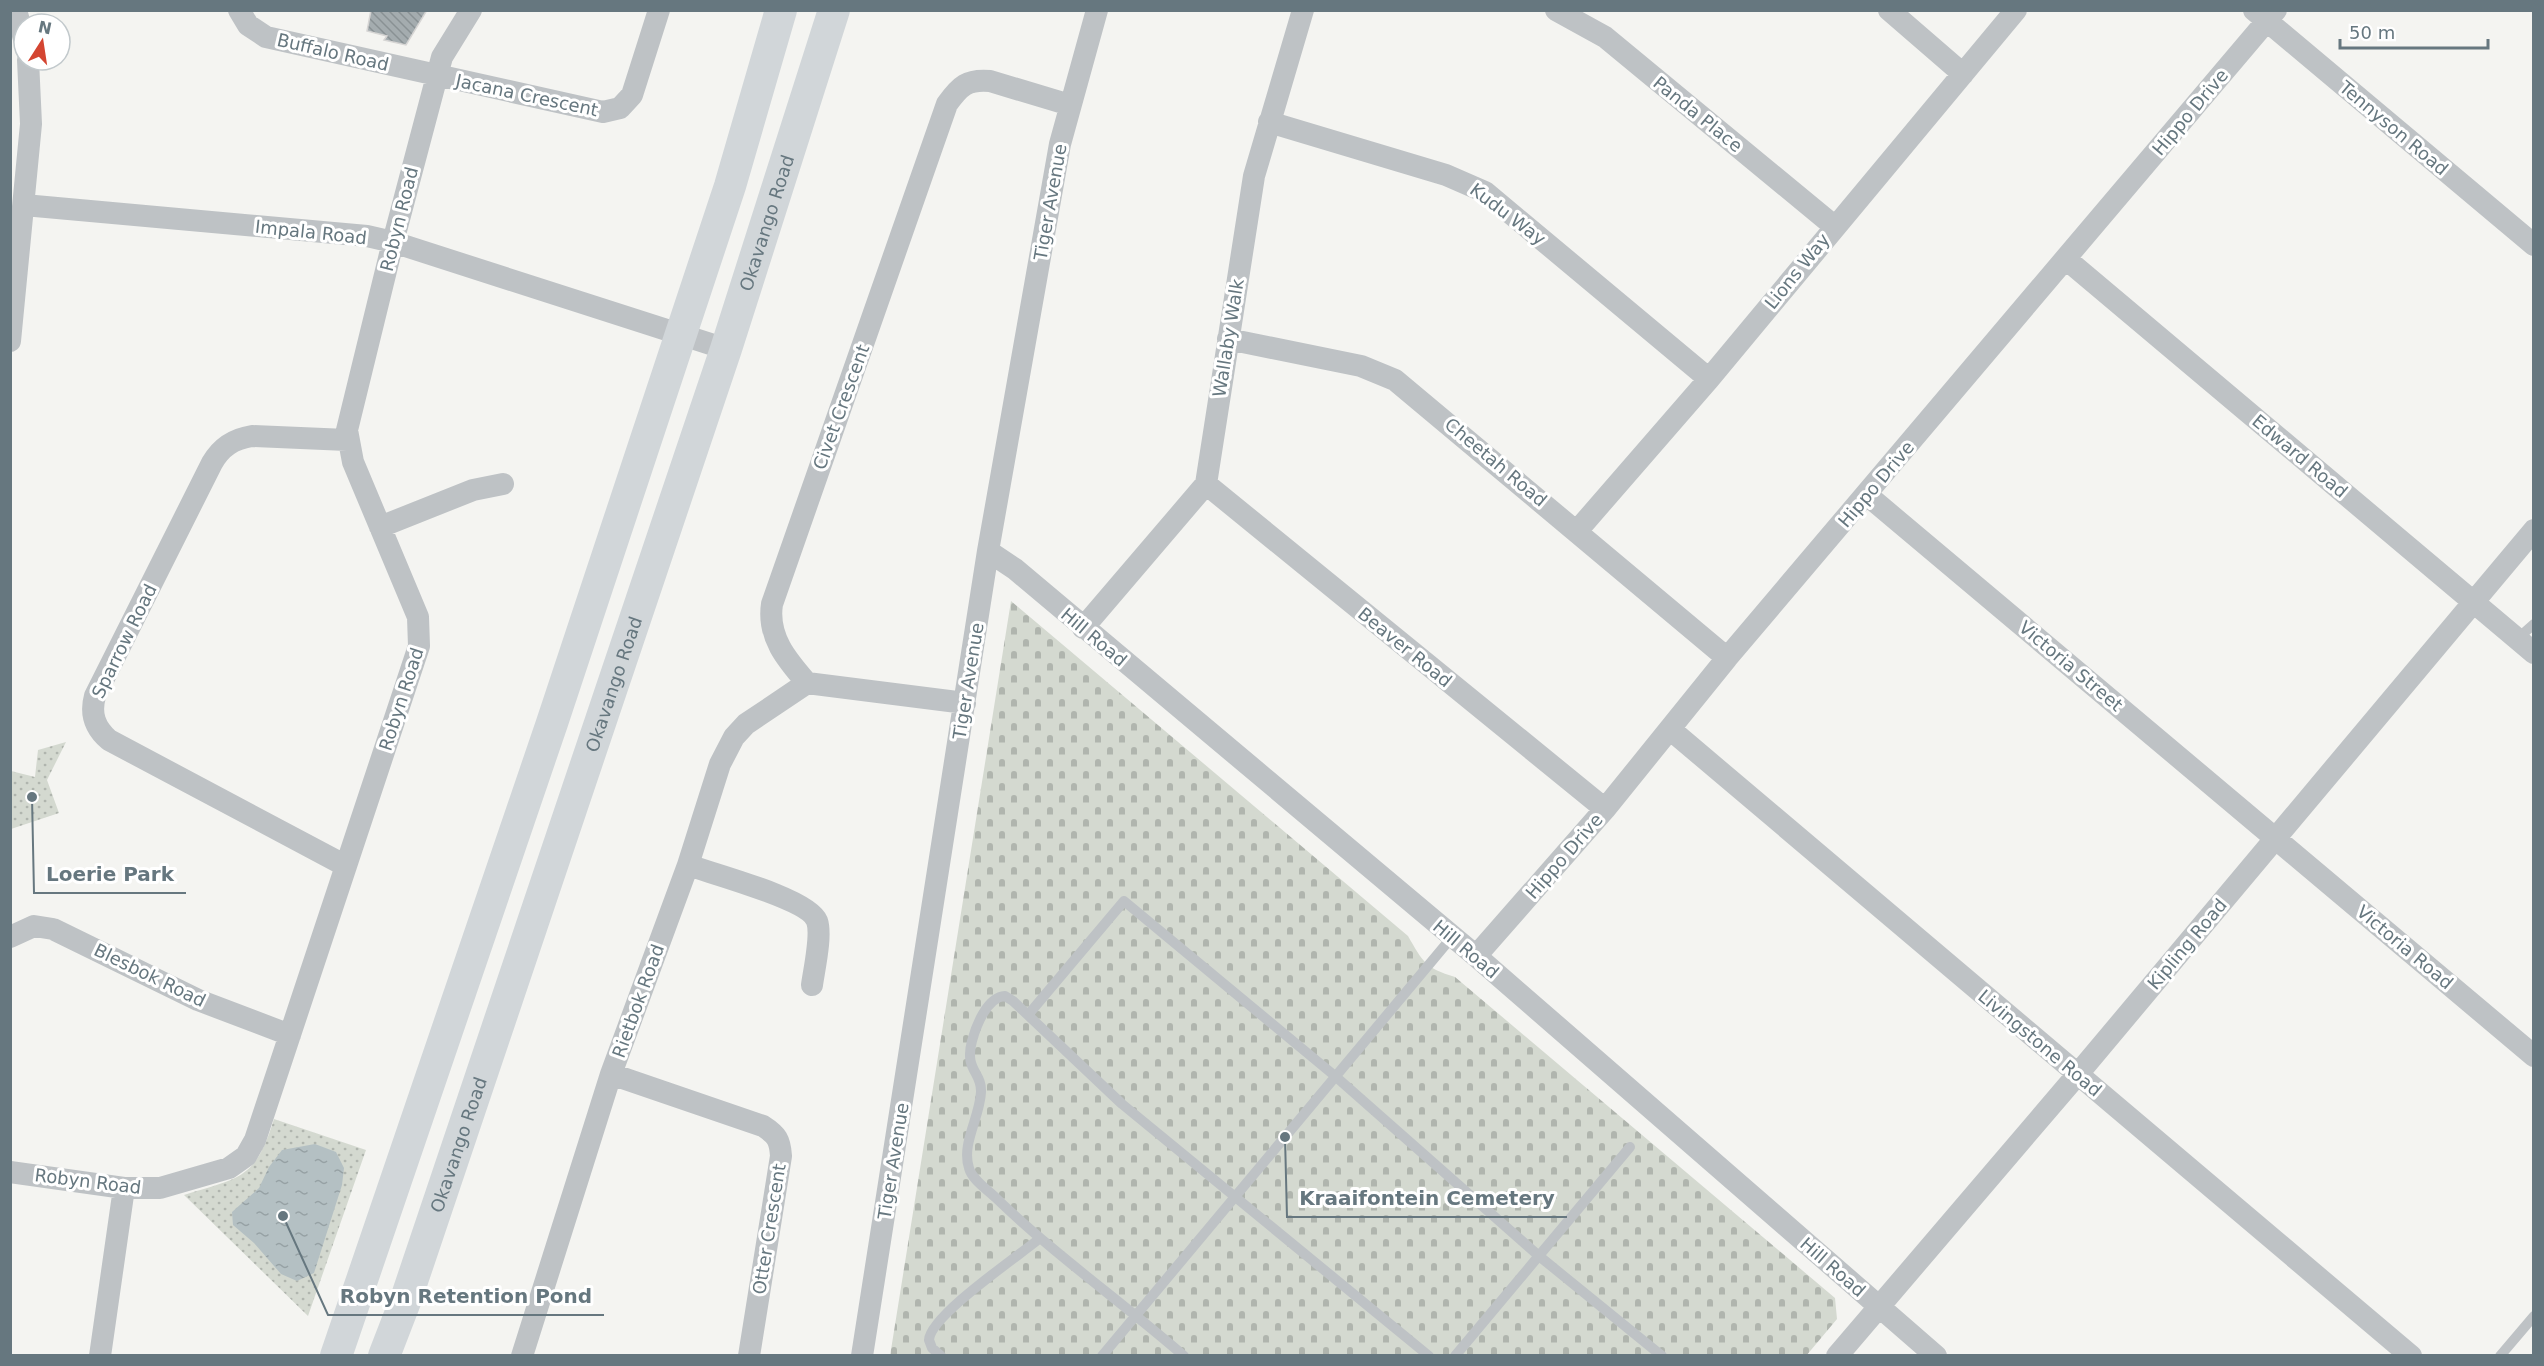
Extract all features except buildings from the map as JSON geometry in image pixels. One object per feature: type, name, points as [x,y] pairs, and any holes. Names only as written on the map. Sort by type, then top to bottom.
[{"type":"main road","points":[[336,1356],[552,723],[730,186],[781,10]]},
{"type":"main road","name":"Okavango Road","points":[[384,1356],[406,1299],[726,349],[834,10]]},
{"type":"street","name":"Buffalo Road","points":[[239,10],[248,25],[266,37],[436,75]]},
{"type":"street","name":"Robyn Road","points":[[10,1172],[124,1188],[148,1189],[172,1186],[229,1168],[246,1156],[255,1140],[421,637],[418,617],[353,462],[347,440],[348,420],[436,75],[442,57],[471,10]]},
{"type":"street","name":"Jacana Crescent","points":[[436,75],[594,111],[612,111],[620,108],[632,95],[659,10]]},
{"type":"street","name":"Tiger Avenue","points":[[862,1356],[988,551],[1060,144],[1097,10]]},
{"type":"street","name":"Wallaby Walk","points":[[1206,484],[1254,176],[1303,10]]},
{"type":"street","name":"Panda Place","points":[[1556,10],[1605,37],[1834,226]]},
{"type":"street","points":[[1889,10],[1963,74]]},
{"type":"street","name":"Lions Way","points":[[1577,531],[1709,379],[2016,10]]},
{"type":"street","name":"Tennyson Road","points":[[2266,14],[2534,245]]},
{"type":"street","name":"Hippo Drive","points":[[1476,956],[1605,809],[1727,658],[2066,259],[2266,14]]},
{"type":"street","points":[[10,341],[24,204],[31,104],[29,72]]},
{"type":"street","name":"Civet Crescent","points":[[807,683],[788,661],[771,628],[772,604],[947,104],[966,82],[978,80],[990,81],[1070,105]]},
{"type":"street","name":"Kudu Way","points":[[1269,122],[1446,175],[1477,188],[1709,379]]},
{"type":"street","name":"Impala Road","points":[[24,204],[367,236],[393,242],[726,349]]},
{"type":"street","name":"Edward Road","points":[[2066,259],[2474,602],[2528,638]]},
{"type":"street","name":"Cheetah Road","points":[[1228,339],[1361,366],[1395,380],[1727,658]]},
{"type":"street","name":"Sparrow Road","points":[[346,866],[109,740],[97,728],[93,711],[95,696],[212,463],[222,449],[236,440],[252,436],[347,440]]},
{"type":"street","points":[[380,527],[473,490],[503,484]]},
{"type":"street","points":[[1083,628],[1206,484]]},
{"type":"street","name":"Beaver Road","points":[[1206,484],[1605,809]]},
{"type":"street","name":"Victoria Street","points":[[1867,495],[2276,837]]},
{"type":"street","name":"Kipling Road","points":[[1837,1356],[2078,1075],[2534,530]]},
{"type":"street","name":"Hill Road","points":[[988,551],[1014,569],[1476,956],[1936,1356]]},
{"type":"street","points":[[807,683],[965,703]]},
{"type":"street","name":"Rietbok Road","points":[[522,1356],[611,1074],[688,865],[720,764],[734,737],[746,724],[807,683]]},
{"type":"street","name":"Livingstone Road","points":[[1671,730],[2411,1356]]},
{"type":"street","name":"Victoria Road","points":[[2276,837],[2534,1056]]},
{"type":"street","points":[[688,865],[791,900],[810,911],[818,927],[812,985]]},
{"type":"street","name":"Blesbok Road","points":[[10,937],[34,926],[53,929],[198,1000],[290,1035]]},
{"type":"street","name":"Otter Crescent","points":[[611,1074],[763,1126],[775,1134],[779,1141],[781,1156],[749,1356]]},
{"type":"street","points":[[100,1356],[124,1188]]},
{"type":"lane","points":[[1028,1015],[1124,901],[1335,1077],[1539,1256],[1662,1356]]},
{"type":"lane","points":[[1102,1356],[1452,937]]},
{"type":"lane","points":[[1184,1356],[1136,1314],[1039,1239],[972,1174],[968,1166],[971,1132],[981,1090],[969,1059],[975,1032],[983,1015],[1001,996],[1009,997],[1122,1104],[1429,1356]]},
{"type":"lane","points":[[1455,1356],[1630,1147]]},
{"type":"lane","points":[[941,1356],[929,1340],[936,1323],[967,1295],[1039,1239]]},
{"type":"lane","points":[[2500,1356],[2534,1316]]},
{"type":"green space","points":[[1011,601],[1408,936],[1426,963],[1455,977],[1835,1298],[1837,1319],[1806,1356],[890,1356]]},
{"type":"green space","points":[[66,742],[47,780],[59,813],[11,829],[11,771],[35,777],[38,750]]},
{"type":"green space","points":[[274,1119],[366,1150],[308,1316],[184,1195],[233,1179],[243,1173],[260,1154]]},
{"type":"water","points":[[315,1144],[336,1152],[344,1168],[342,1185],[314,1273],[297,1281],[281,1274],[254,1243],[233,1225],[232,1212],[259,1188],[269,1167],[282,1150]]},
{"type":"place","name":"Loerie Park","points":[[32,797]]},
{"type":"place","name":"Kraaifontein Cemetery","points":[[1285,1137]]},
{"type":"place","name":"Robyn Retention Pond","points":[[283,1216]]}]
